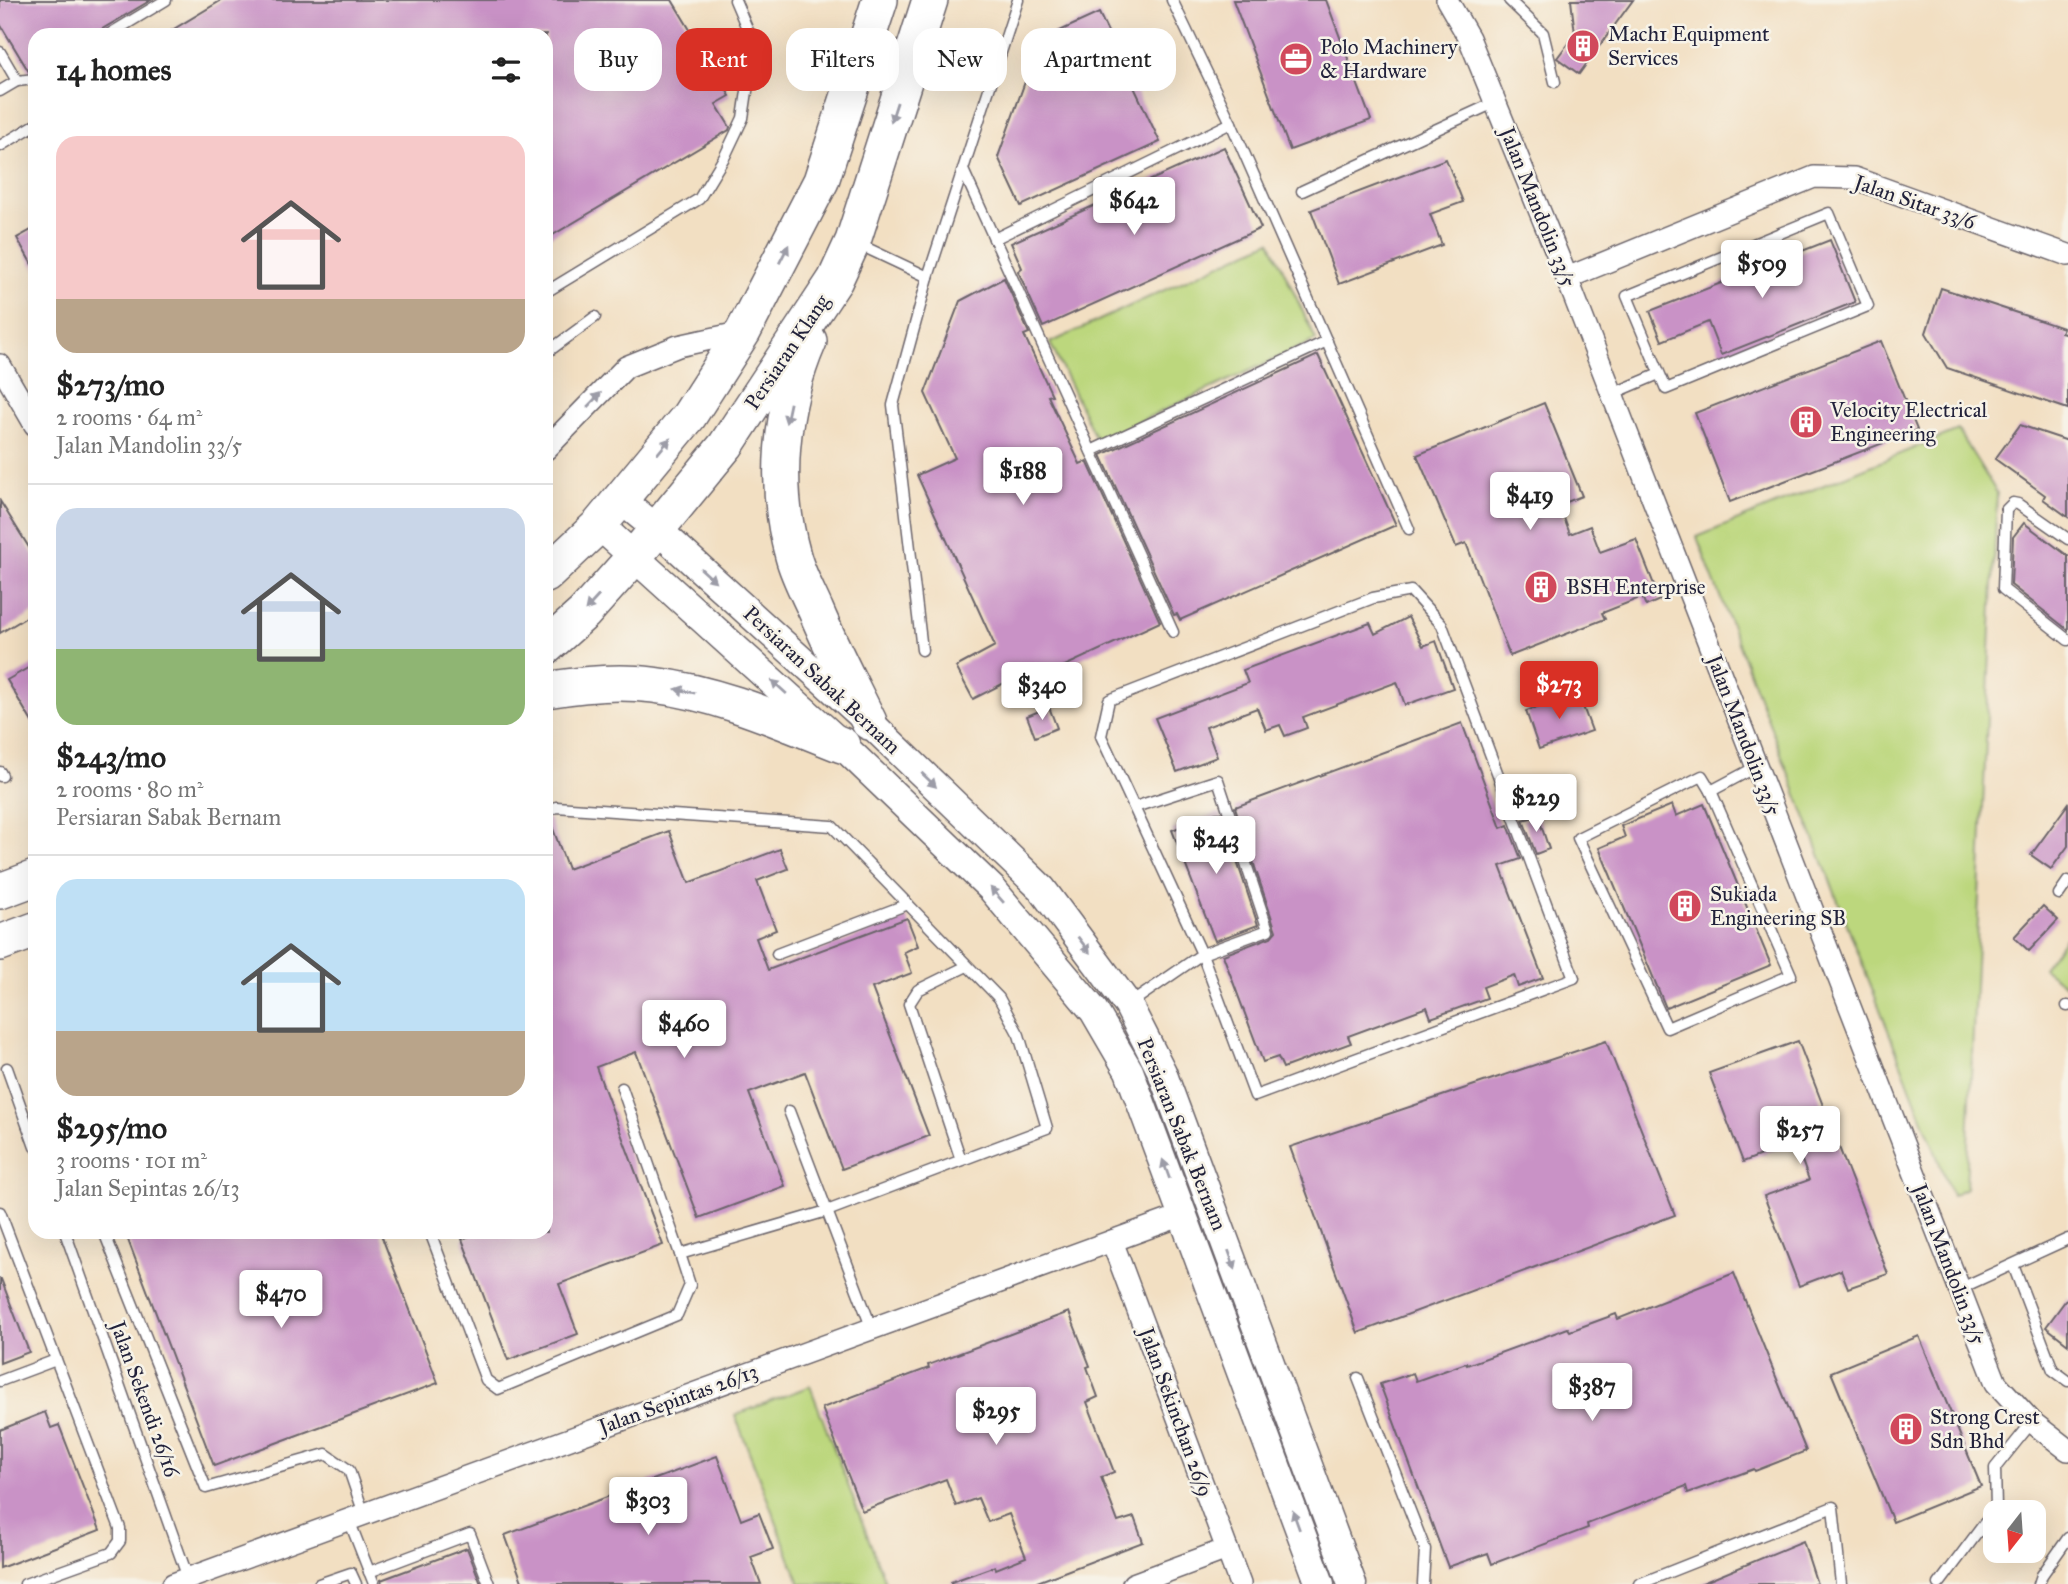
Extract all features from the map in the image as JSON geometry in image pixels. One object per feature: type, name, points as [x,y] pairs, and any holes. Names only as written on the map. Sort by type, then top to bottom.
[{"type":"main road","points":[[553,568],[609,512],[689,416],[743,332],[821,181],[880,0]]},
{"type":"main road","name":"Persiaran Klang","points":[[553,641],[583,613],[635,556],[726,445],[835,280],[853,241],[930,0]]},
{"type":"main road","points":[[835,280],[807,346],[793,393],[782,443],[783,509],[793,558],[828,640],[869,722]]},
{"type":"main road","points":[[553,689],[609,683],[653,685],[741,706],[842,745]]},
{"type":"main road","points":[[0,891],[28,881]]},
{"type":"main road","points":[[0,943],[28,933]]},
{"type":"street","name":"Jalan Mandolin 33/5","points":[[1452,2],[1496,102],[1567,278],[1996,1383],[2032,1422],[2068,1450]]},
{"type":"street","name":"Jalan Sitar 33/6","points":[[1567,278],[1814,177],[1854,178],[2068,255]]},
{"type":"street","points":[[553,442],[626,367],[678,346],[743,332]]},
{"type":"street","points":[[0,365],[28,413]]},
{"type":"street","name":"Persiaran Sabak Bernam","points":[[609,512],[657,530],[869,722],[1042,889],[1128,1005],[1162,1072],[1352,1584]]},
{"type":"street","name":"Persiaran Sabak Bernam","points":[[609,512],[635,556],[842,745],[992,888],[1094,1011],[1129,1071],[1320,1584]]},
{"type":"street","name":"Jalan Sepintas 26/13","points":[[184,1582],[1183,1215]]},
{"type":"street","name":"Jalan Sekinchan 26/9","points":[[1112,1241],[1240,1584]]},
{"type":"street","points":[[1133,1584],[1227,1549]]},
{"type":"lane","points":[[120,28],[166,0]]},
{"type":"lane","points":[[553,288],[699,199],[725,156],[743,118],[749,78],[749,33],[735,0]]},
{"type":"lane","points":[[922,650],[893,405],[928,277],[1018,0]]},
{"type":"lane","points":[[1172,0],[1231,123],[1409,529]]},
{"type":"lane","points":[[1509,0],[1542,33],[1555,82]]},
{"type":"lane","points":[[0,52],[17,81]]},
{"type":"lane","points":[[0,91],[17,81],[28,80]]},
{"type":"lane","points":[[1302,191],[1496,102]]},
{"type":"lane","points":[[994,239],[1231,123]]},
{"type":"lane","points":[[0,146],[28,129]]},
{"type":"lane","points":[[964,172],[1172,632]]},
{"type":"lane","points":[[1829,214],[1868,306],[1666,389],[1660,374],[1627,296],[1829,214]]},
{"type":"lane","points":[[853,241],[928,277]]},
{"type":"lane","points":[[553,348],[595,317]]},
{"type":"lane","points":[[1091,451],[1327,341]]},
{"type":"lane","points":[[1612,394],[1660,374]]},
{"type":"lane","points":[[2068,539],[2018,504],[2013,503],[2006,510],[2003,589],[2068,640]]},
{"type":"lane","points":[[1411,591],[1441,625],[1574,978],[1255,1096],[1202,954],[1101,736],[1109,700],[1373,598],[1411,591]]},
{"type":"lane","points":[[1711,791],[1756,766]]},
{"type":"lane","points":[[1702,776],[1711,791],[1791,975],[1667,1028],[1578,838],[1702,776]]},
{"type":"lane","points":[[1128,1005],[1202,954],[1268,930],[1217,780],[1135,807]]},
{"type":"lane","points":[[553,808],[832,826],[999,999],[1019,1035],[1047,1128],[827,1211],[681,1254]]},
{"type":"lane","points":[[2059,894],[2068,881]]},
{"type":"lane","points":[[777,954],[908,904]]},
{"type":"lane","points":[[961,1160],[909,1004],[918,990],[967,966]]},
{"type":"lane","points":[[7,1068],[28,1127]]},
{"type":"lane","points":[[433,1239],[485,1380],[498,1390],[677,1315],[690,1285],[622,1088]]},
{"type":"lane","points":[[789,1111],[872,1329]]},
{"type":"lane","points":[[0,1212],[120,1528],[120,1541],[111,1553],[25,1584]]},
{"type":"lane","name":"Jalan Sekendi 26/16","points":[[67,1239],[184,1582]]},
{"type":"lane","points":[[107,1239],[206,1488],[327,1454],[349,1471],[373,1584]]},
{"type":"lane","points":[[1959,1289],[2068,1239]]},
{"type":"lane","points":[[2012,1265],[2053,1370],[2068,1381]]},
{"type":"lane","points":[[0,1381],[57,1360]]},
{"type":"lane","points":[[1358,1378],[1425,1549],[1423,1584]]},
{"type":"lane","points":[[1939,1584],[1996,1508],[1995,1468],[2032,1422]]},
{"type":"lane","points":[[1639,1584],[1833,1507],[1841,1584]]},
{"type":"lane","points":[[369,1572],[470,1534],[489,1584]]},
{"type":"lane","points":[[2039,1584],[2042,1575],[2068,1538]]},
{"type":"lane","points":[[319,1584],[351,1573],[356,1584]]},
{"type":"green space","points":[[1270,241],[1316,340],[1097,441],[1050,343]]},
{"type":"green space","points":[[1958,430],[1997,493],[1966,1188],[1952,1195],[1697,537]]},
{"type":"green space","points":[[2068,935],[2068,987],[2043,968]]},
{"type":"green space","points":[[810,1386],[886,1584],[800,1584],[735,1415]]},
{"type":"building","points":[[0,0],[151,0],[104,28],[28,28],[28,70],[0,24]]},
{"type":"building","points":[[222,0],[672,0],[689,28],[676,28],[676,91],[727,91],[730,96],[716,104],[730,127],[729,130],[553,235],[553,28],[176,28]]},
{"type":"building","points":[[1233,0],[1326,0],[1371,120],[1290,150]]},
{"type":"building","name":"Mach1 Equipment Services","points":[[1571,0],[1633,0],[1579,74],[1557,58],[1575,34]]},
{"type":"building","points":[[1099,13],[1106,28],[1066,28]]},
{"type":"building","points":[[1022,91],[1136,91],[1160,142],[1021,206],[998,157]]},
{"type":"building","points":[[1224,147],[1261,228],[1043,327],[1018,271],[1022,268],[1011,243]]},
{"type":"building","points":[[1446,159],[1463,202],[1430,214],[1442,245],[1339,284],[1311,210]]},
{"type":"building","points":[[28,232],[28,258],[17,238]]},
{"type":"building","points":[[1830,240],[1855,302],[1721,355],[1708,322],[1662,341],[1650,311]]},
{"type":"building","points":[[1004,278],[1029,333],[1024,335],[1052,395],[1048,396],[1080,464],[1087,461],[1160,622],[1015,689],[1010,680],[973,699],[956,667],[995,646],[917,475],[955,458],[925,393],[960,301]]},
{"type":"building","points":[[1941,288],[2063,328],[2061,332],[2068,334],[2068,409],[1947,368],[1926,333]]},
{"type":"building","name":"Velocity Electrical Engineering","points":[[1881,341],[1917,430],[1730,502],[1695,413]]},
{"type":"building","points":[[1318,355],[1396,525],[1180,620],[1177,614],[1174,615],[1101,455]]},
{"type":"building","points":[[1544,403],[1582,496],[1559,505],[1570,534],[1590,526],[1600,552],[1636,539],[1660,600],[1646,606],[1642,597],[1602,613],[1605,619],[1510,656],[1466,543],[1456,547],[1417,455]]},
{"type":"building","points":[[2020,425],[2068,441],[2068,517],[2043,499],[2045,495],[1995,459]]},
{"type":"building","points":[[0,501],[28,546],[28,616],[0,633]]},
{"type":"building","points":[[2024,523],[2068,556],[2068,630],[2011,585],[2013,537]]},
{"type":"building","points":[[1408,617],[1423,646],[1436,641],[1453,688],[1405,705],[1397,682],[1303,717],[1307,728],[1285,736],[1280,725],[1266,730],[1257,708],[1206,727],[1217,757],[1177,772],[1155,718],[1248,683],[1243,670],[1370,623],[1375,634]]},
{"type":"building","points":[[28,668],[28,715],[7,680]]},
{"type":"building","points":[[1578,693],[1592,731],[1539,749],[1526,711]]},
{"type":"building","points":[[1049,707],[1057,728],[1035,737],[1027,716]]},
{"type":"building","points":[[1462,723],[1501,828],[1508,825],[1521,859],[1500,866],[1543,978],[1518,987],[1514,975],[1483,987],[1487,998],[1431,1018],[1427,1007],[1348,1036],[1351,1043],[1283,1068],[1278,1057],[1263,1062],[1223,955],[1271,937],[1276,931],[1235,807]]},
{"type":"building","name":"Sukiada Engineering SB","points":[[1704,804],[1771,965],[1666,1008],[1599,848],[1625,837],[1621,826],[1672,805],[1676,816]]},
{"type":"building","points":[[2068,804],[2068,846],[2051,869],[2031,855]]},
{"type":"building","points":[[1221,813],[1258,925],[1215,941],[1172,830]]},
{"type":"building","points":[[1538,816],[1549,849],[1536,854],[1523,820]]},
{"type":"building","points":[[553,829],[568,869],[669,831],[689,883],[780,849],[788,869],[757,881],[776,930],[756,938],[768,970],[907,918],[918,946],[904,952],[912,973],[872,988],[929,1136],[842,1169],[805,1072],[749,1093],[785,1186],[699,1218],[636,1052],[596,1067],[663,1245],[559,1284],[578,1334],[508,1360],[462,1239],[553,1239]]},
{"type":"building","points":[[2043,906],[2058,920],[2029,951],[2014,937]]},
{"type":"building","points":[[1606,1041],[1675,1215],[1358,1333],[1290,1147]]},
{"type":"building","points":[[1798,1041],[1888,1274],[1848,1288],[1841,1270],[1799,1286],[1764,1196],[1809,1180],[1795,1142],[1743,1162],[1709,1073]]},
{"type":"building","points":[[128,1239],[383,1239],[438,1383],[214,1466]]},
{"type":"building","points":[[1734,1273],[1806,1451],[1688,1493],[1686,1486],[1587,1524],[1588,1528],[1492,1564],[1488,1553],[1448,1567],[1380,1384],[1413,1373],[1416,1381],[1568,1328],[1570,1331],[1616,1314],[1618,1319]]},
{"type":"building","points":[[0,1279],[29,1352],[0,1363]]},
{"type":"building","points":[[2068,1297],[2068,1344],[2046,1327]]},
{"type":"building","points":[[1069,1312],[1090,1366],[1087,1367],[1098,1397],[1087,1402],[1114,1472],[1101,1477],[1118,1522],[1134,1517],[1143,1542],[1032,1584],[951,1584],[1026,1557],[1009,1514],[988,1522],[978,1498],[956,1506],[946,1479],[862,1511],[822,1408]]},
{"type":"building","name":"Strong Crest Sdn Bhd","points":[[1919,1336],[1981,1486],[1893,1522],[1831,1372]]},
{"type":"building","points":[[45,1412],[51,1428],[59,1425],[100,1530],[0,1568],[0,1430]]},
{"type":"building","points":[[717,1456],[741,1520],[759,1513],[773,1549],[751,1557],[761,1584],[523,1584],[505,1535]]},
{"type":"building","points":[[1803,1541],[1817,1584],[1700,1584]]},
{"type":"building","points":[[467,1548],[481,1584],[382,1584],[381,1580]]},
{"type":"place","name":"Mach1 Equipment Services","points":[[1583,46]]},
{"type":"place","name":"Polo Machinery & Hardware","points":[[1296,59]]},
{"type":"place","name":"Velocity Electrical Engineering","points":[[1806,422]]},
{"type":"place","name":"BSH Enterprise","points":[[1541,587]]},
{"type":"place","name":"Sukiada Engineering SB","points":[[1685,906]]},
{"type":"place","name":"Strong Crest Sdn Bhd","points":[[1906,1429]]}]
